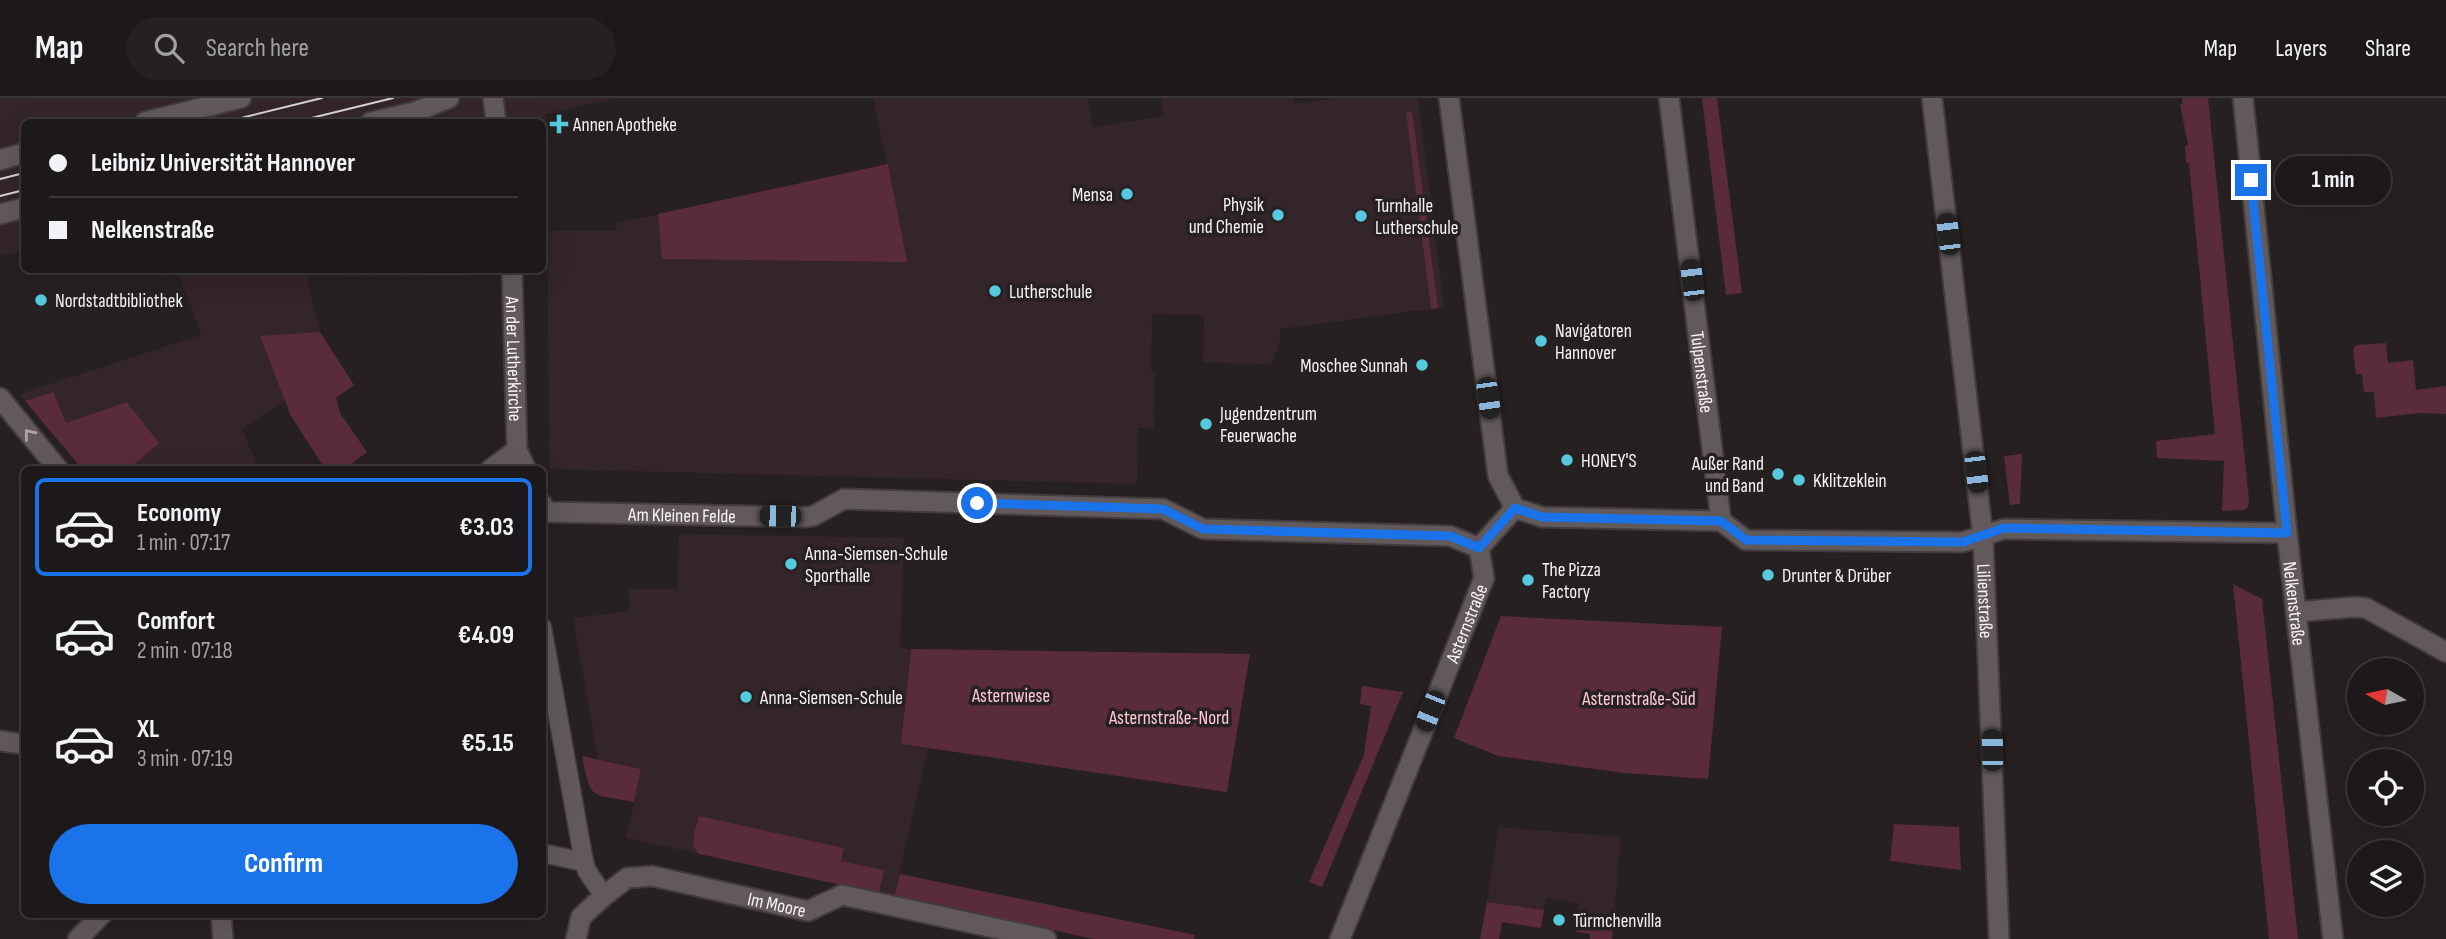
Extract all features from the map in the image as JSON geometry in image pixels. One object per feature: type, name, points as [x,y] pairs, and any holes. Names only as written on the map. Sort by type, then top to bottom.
[{"type":"street","points":[[157,119],[241,98]]},
{"type":"street","points":[[384,119],[415,112],[449,98]]},
{"type":"street","points":[[493,98],[496,119]]},
{"type":"street","points":[[1448,98],[1498,475],[1515,508],[1542,517],[1721,521],[1746,540],[1963,542],[2004,528],[2287,533]]},
{"type":"street","name":"Tulpenstraße","points":[[1669,98],[1721,521]]},
{"type":"street","name":"Lilienstraße","points":[[1932,98],[1983,537],[1999,939]]},
{"type":"street","name":"Nelkenstraße","points":[[2243,98],[2287,533],[2333,939]]},
{"type":"street","points":[[0,160],[21,154]]},
{"type":"street","points":[[0,214],[21,209]]},
{"type":"street","name":"An der Lutherkirche","points":[[512,273],[517,450],[525,466]]},
{"type":"street","points":[[0,398],[56,466]]},
{"type":"street","name":"An der Lutherkirche","points":[[495,466],[517,450]]},
{"type":"street","name":"Am Kleinen Felde","points":[[546,511],[807,517],[844,499],[1163,509],[1203,529],[1450,536],[1479,548]]},
{"type":"street","points":[[1479,548],[1515,508]]},
{"type":"street","name":"Asternstraße","points":[[1340,939],[1484,578],[1479,548]]},
{"type":"street","points":[[2296,612],[2366,608],[2446,652]]},
{"type":"street","points":[[546,648],[584,862],[604,896]]},
{"type":"street","points":[[0,741],[21,744]]},
{"type":"street","points":[[546,854],[584,862]]},
{"type":"street","name":"Im Moore","points":[[576,939],[581,917],[604,896],[627,878],[653,876],[808,911],[842,895],[1046,939]]},
{"type":"street","points":[[78,939],[98,918]]},
{"type":"street","points":[[220,918],[223,939]]},
{"type":"shaded area","name":"Lutherschule","points":[[0,98],[617,98],[545,114],[545,119],[21,119],[21,252],[0,256]]},
{"type":"shaded area","name":"Lutherschule","points":[[873,98],[1088,98],[1093,127],[1163,116],[1161,98],[1294,98],[1295,104],[1337,98],[1418,98],[1444,307],[1280,329],[1281,338],[1272,365],[1203,362],[1204,315],[1152,314],[1154,428],[1138,428],[1137,484],[549,469],[546,153],[548,231],[616,230],[617,223],[887,164]]},
{"type":"shaded area","points":[[179,273],[468,273],[468,276],[307,277],[320,332],[348,376],[284,401],[242,429],[256,462],[251,466],[79,466],[19,394],[201,335]]},
{"type":"shaded area","name":"Anna-Siemsen-Schule","points":[[679,534],[904,538],[900,647],[911,649],[901,744],[928,749],[894,896],[626,838],[641,769],[598,759],[573,618],[630,611],[628,589],[677,589]]},
{"type":"shaded area","points":[[1498,827],[1621,837],[1613,927],[1576,923],[1578,903],[1546,898],[1544,910],[1487,902]]},
{"type":"green space","points":[[1702,98],[1717,98],[1742,293],[1726,295]]},
{"type":"green space","points":[[2182,98],[2208,98],[2249,500],[2248,507],[2244,510],[2222,511],[2224,461],[2157,458],[2156,441],[2215,434],[2189,163],[2186,163],[2185,146],[2188,145],[2180,104]]},
{"type":"green space","points":[[1412,111],[1438,308],[1431,309],[1406,112]]},
{"type":"green space","points":[[888,164],[907,262],[662,259],[658,214]]},
{"type":"green space","points":[[320,332],[354,385],[336,398],[340,413],[367,452],[349,466],[323,466],[291,416],[260,336]]},
{"type":"green space","points":[[2386,343],[2388,363],[2413,360],[2416,390],[2446,386],[2446,414],[2419,413],[2376,418],[2374,392],[2364,392],[2362,374],[2356,374],[2353,349],[2356,345]]},
{"type":"green space","points":[[53,392],[66,423],[127,402],[159,443],[132,466],[79,466],[25,401]]},
{"type":"green space","points":[[2022,454],[2020,504],[2010,505],[2004,456]]},
{"type":"green space","points":[[2233,584],[2262,599],[2298,939],[2269,939]]},
{"type":"green space","name":"Asternstraße-Süd","points":[[1501,616],[1722,627],[1708,779],[1625,773],[1498,756],[1454,738]]},
{"type":"green space","name":"Asternstraße-Nord","points":[[911,649],[1250,654],[1227,792],[901,744]]},
{"type":"green space","points":[[1362,686],[1403,692],[1322,887],[1309,882],[1364,755],[1371,706],[1360,704]]},
{"type":"green space","points":[[582,756],[641,769],[634,802],[595,793],[588,781]]},
{"type":"green space","points":[[699,816],[844,848],[841,861],[884,870],[879,893],[699,854],[693,841]]},
{"type":"green space","points":[[1894,824],[1959,827],[1961,870],[1890,861]]},
{"type":"green space","points":[[900,874],[1195,935],[1194,939],[1094,939],[894,896]]},
{"type":"green space","points":[[1487,902],[1544,910],[1541,928],[1502,922],[1499,939],[1480,939]]},
{"type":"green space","points":[[1577,923],[1613,927],[1612,939],[1590,939],[1590,934],[1575,932]]},
{"type":"tram line","points":[[237,119],[322,98]]},
{"type":"tram line","points":[[307,119],[393,98]]},
{"type":"tram line","points":[[0,179],[21,174]]},
{"type":"tram line","points":[[0,196],[21,191]]},
{"type":"place","name":"Annen Apotheke","points":[[559,124]]},
{"type":"place","name":"Mensa","points":[[1127,194]]},
{"type":"place","name":"Physik und Chemie","points":[[1278,215]]},
{"type":"place","name":"Turnhalle Lutherschule","points":[[1361,216]]},
{"type":"place","name":"Lutherschule","points":[[995,291]]},
{"type":"place","name":"Nordstadtbibliothek","points":[[41,300]]},
{"type":"place","name":"Navigatoren Hannover","points":[[1541,341]]},
{"type":"place","name":"Moschee Sunnah","points":[[1422,365]]},
{"type":"place","name":"Jugendzentrum Feuerwache","points":[[1206,424]]},
{"type":"place","name":"HONEY'S","points":[[1567,460]]},
{"type":"place","name":"Außer Rand und Band","points":[[1778,474]]},
{"type":"place","name":"Kklitzeklein","points":[[1799,480]]},
{"type":"place","name":"Anna-Siemsen-Schule Sporthalle","points":[[791,564]]},
{"type":"place","name":"Drunter & Drüber","points":[[1768,575]]},
{"type":"place","name":"The Pizza Factory","points":[[1528,580]]},
{"type":"place","name":"Anna-Siemsen-Schule","points":[[746,697]]},
{"type":"place","name":"Türmchenvilla","points":[[1559,920]]},
{"type":"route","points":[[977,503],[1163,509],[1203,529],[1450,536],[1479,548],[1515,508],[1542,517],[1721,521],[1746,540],[1963,542],[2004,528],[2287,533],[2251,180]]},
{"type":"park label","name":"Asternwiese","points":[[1011,695]]}]
